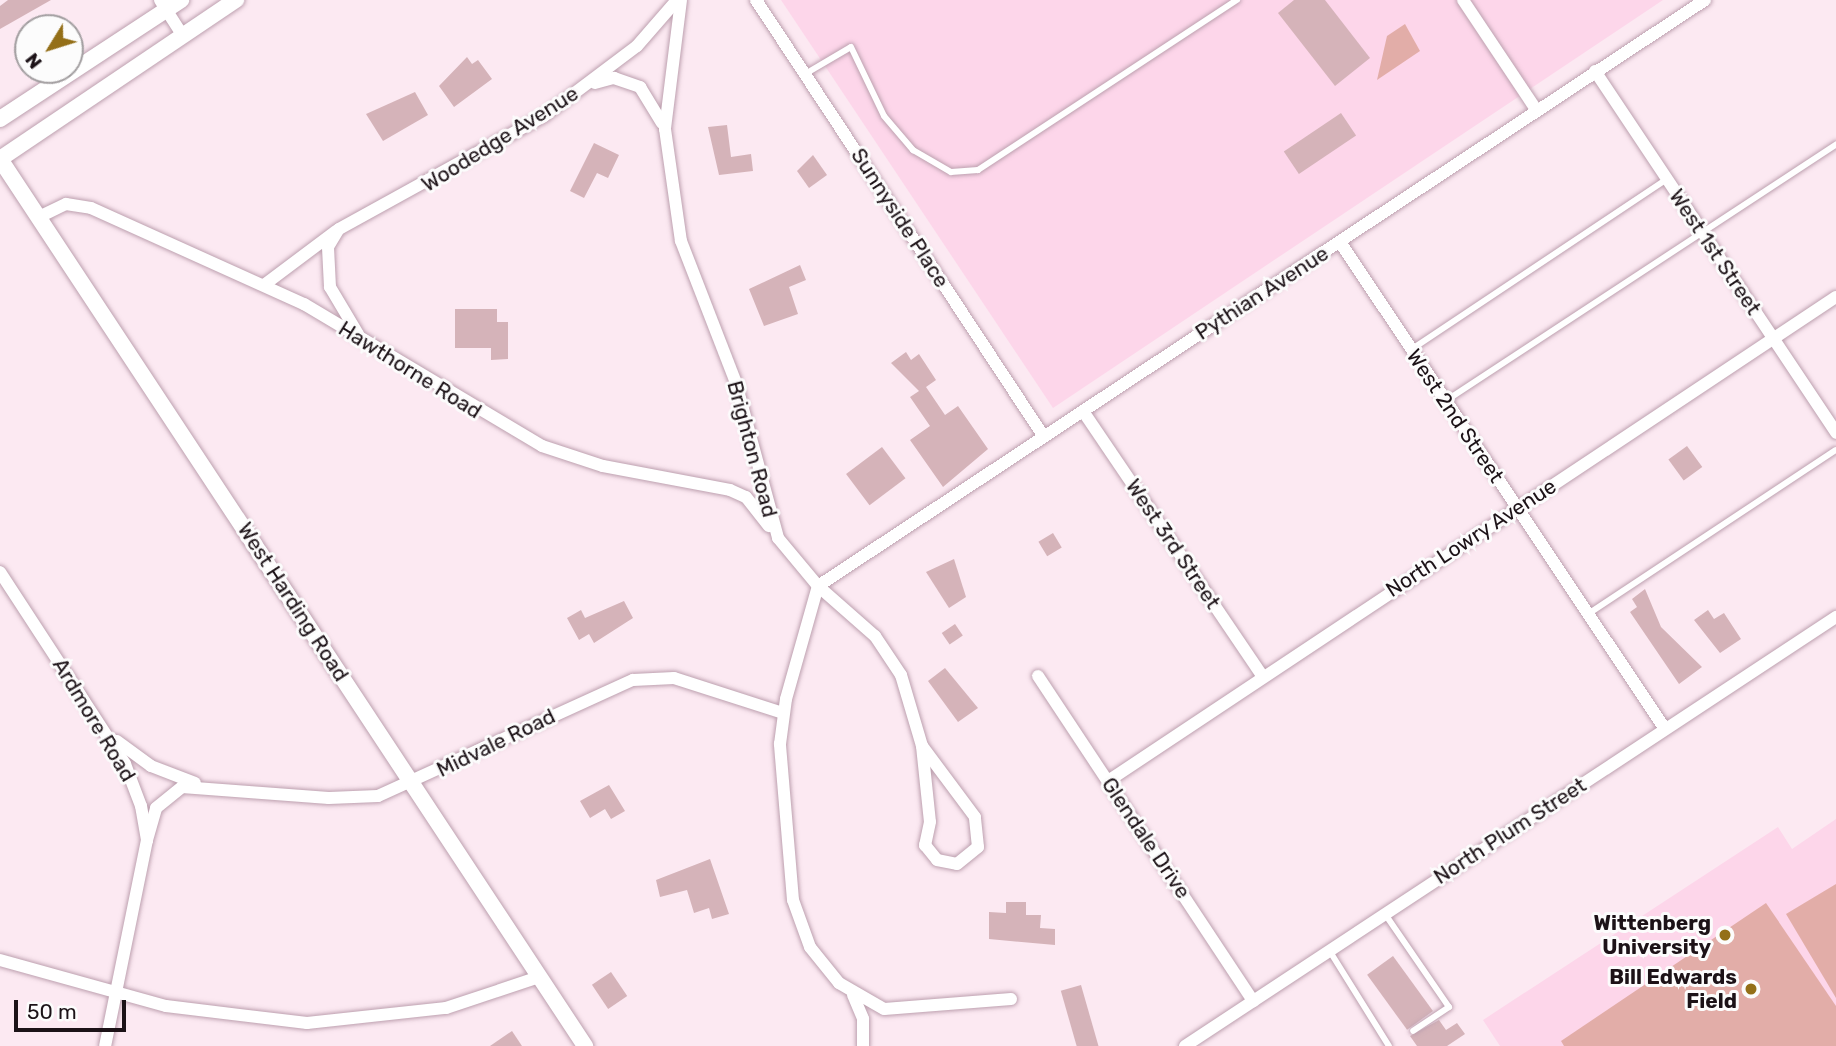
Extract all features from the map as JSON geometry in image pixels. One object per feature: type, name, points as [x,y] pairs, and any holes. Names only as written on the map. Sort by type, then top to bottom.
[{"type":"street","points":[[0,119],[163,5],[181,0]]},
{"type":"street","points":[[0,159],[236,0]]},
{"type":"street","name":"Woodedge Avenue","points":[[264,285],[339,229],[498,145],[585,87],[637,46],[679,0]]},
{"type":"street","name":"Brighton Road","points":[[679,0],[665,129],[681,241],[736,383],[778,538],[818,586],[887,652],[912,702],[922,746],[930,822],[925,845],[937,860],[957,864],[978,847],[975,817],[922,746]]},
{"type":"street","name":"Sunnyside Place","points":[[756,0],[1044,437]]},
{"type":"street","points":[[1462,0],[1537,111]]},
{"type":"street","name":"Pythian Avenue","points":[[818,586],[1705,0]]},
{"type":"street","points":[[163,5],[183,36]]},
{"type":"street","name":"West 1st Street","points":[[1595,71],[1836,433]]},
{"type":"street","points":[[585,87],[614,78],[640,87],[665,129]]},
{"type":"street","name":"West Harding Road","points":[[0,159],[585,1046]]},
{"type":"street","name":"Hawthorne Road","points":[[39,217],[66,204],[91,208],[264,285],[541,446],[746,497],[778,538]]},
{"type":"street","points":[[339,229],[328,247],[330,287],[341,314],[368,344]]},
{"type":"street","name":"West 2nd Street","points":[[1339,242],[1665,729]]},
{"type":"street","name":"North Lowry Avenue","points":[[1108,781],[1836,297]]},
{"type":"street","name":"West 3rd Street","points":[[1083,411],[1263,677]]},
{"type":"street","name":"Ardmore Road","points":[[0,572],[104,730],[134,782],[147,840],[104,1046]]},
{"type":"street","points":[[818,586],[783,713],[781,789],[793,900],[810,947],[852,995],[863,1019],[863,1046]]},
{"type":"street","name":"North Plum Street","points":[[1185,1046],[1836,617]]},
{"type":"street","name":"Glendale Drive","points":[[1038,676],[1253,1001]]},
{"type":"street","name":"Midvale Road","points":[[147,840],[162,799],[182,787],[202,785],[360,799],[412,783],[633,680],[674,678],[783,713]]},
{"type":"street","name":"Midvale Road","points":[[104,730],[151,766],[202,785]]},
{"type":"street","points":[[0,960],[116,993],[227,1017],[352,1021],[446,1008],[539,977]]},
{"type":"street","points":[[852,995],[895,1010],[1011,999]]},
{"type":"lane","points":[[1222,0],[1227,8]]},
{"type":"lane","points":[[805,74],[851,47],[884,116],[913,150],[951,172],[978,170],[1237,0]]},
{"type":"lane","points":[[1445,401],[1836,144]]},
{"type":"lane","points":[[1411,350],[1667,179]]},
{"type":"lane","points":[[1588,614],[1836,450]]},
{"type":"lane","points":[[1385,914],[1449,1007],[1413,1031]]},
{"type":"lane","points":[[1329,950],[1389,1046]]},
{"type":"shaded area","points":[[781,0],[1663,0],[1053,408]]},
{"type":"shaded area","points":[[1405,24],[1420,51],[1377,80],[1387,36]]},
{"type":"shaded area","name":"Wittenberg University","points":[[1836,819],[1836,1046],[1500,1046],[1483,1020],[1778,827],[1792,849]]},
{"type":"shaded area","points":[[1836,884],[1836,998],[1786,914]]},
{"type":"shaded area","name":"Bill Edwards Field","points":[[1766,903],[1836,1006],[1836,1046],[1564,1046],[1561,1041]]},
{"type":"building","points":[[8,0],[51,0],[26,14],[14,14],[14,21],[0,29],[0,6]]},
{"type":"building","points":[[1294,0],[1325,0],[1370,58],[1335,86],[1278,13]]},
{"type":"building","points":[[467,57],[472,64],[478,60],[492,79],[454,107],[439,86]]},
{"type":"building","points":[[415,92],[428,115],[383,141],[366,114]]},
{"type":"building","points":[[1341,113],[1356,135],[1299,174],[1284,152]]},
{"type":"building","points":[[727,125],[731,157],[751,154],[753,171],[719,175],[708,127]]},
{"type":"building","points":[[594,143],[619,155],[608,178],[597,173],[584,198],[570,191]]},
{"type":"building","points":[[813,155],[827,175],[809,188],[797,171]]},
{"type":"building","points":[[800,265],[806,280],[789,287],[798,314],[764,326],[749,289]]},
{"type":"building","points":[[455,309],[497,309],[497,322],[508,322],[508,359],[491,360],[491,348],[455,348]]},
{"type":"building","points":[[906,352],[911,360],[919,354],[936,380],[926,387],[945,415],[958,406],[988,449],[943,487],[910,440],[930,426],[910,397],[919,391],[891,363]]},
{"type":"building","points":[[1687,446],[1702,467],[1684,481],[1668,460]]},
{"type":"building","points":[[882,447],[905,478],[870,505],[846,474]]},
{"type":"building","points":[[1053,533],[1062,548],[1047,556],[1038,542]]},
{"type":"building","points":[[954,559],[966,597],[949,608],[926,572]]},
{"type":"building","points":[[1645,589],[1661,627],[1702,667],[1679,684],[1630,612],[1637,607],[1632,599]]},
{"type":"building","points":[[624,601],[633,618],[594,643],[589,634],[579,640],[567,618],[581,610],[585,618]]},
{"type":"building","points":[[1708,610],[1714,619],[1724,613],[1741,639],[1720,653],[1694,620]]},
{"type":"building","points":[[955,624],[963,636],[950,645],[942,633]]},
{"type":"building","points":[[945,668],[978,708],[958,722],[928,681]]},
{"type":"building","points":[[609,785],[625,811],[611,819],[605,809],[590,818],[580,801]]},
{"type":"building","points":[[710,859],[729,914],[712,919],[709,908],[694,913],[687,890],[660,897],[656,880]]},
{"type":"building","points":[[1006,902],[1026,902],[1026,915],[1041,915],[1040,928],[1055,929],[1055,945],[989,939],[989,912],[1006,913]]},
{"type":"building","points":[[1393,956],[1433,1011],[1407,1030],[1367,975]]},
{"type":"building","points":[[611,972],[627,996],[608,1009],[592,985]]},
{"type":"building","points":[[1081,985],[1098,1046],[1077,1046],[1061,991]]},
{"type":"building","points":[[1439,1020],[1446,1030],[1457,1023],[1465,1034],[1447,1046],[1417,1046],[1410,1036]]},
{"type":"building","points":[[512,1031],[522,1046],[490,1046]]},
{"type":"place","name":"Wittenberg University","points":[[1725,935]]},
{"type":"place","name":"Bill Edwards Field","points":[[1751,989]]}]
